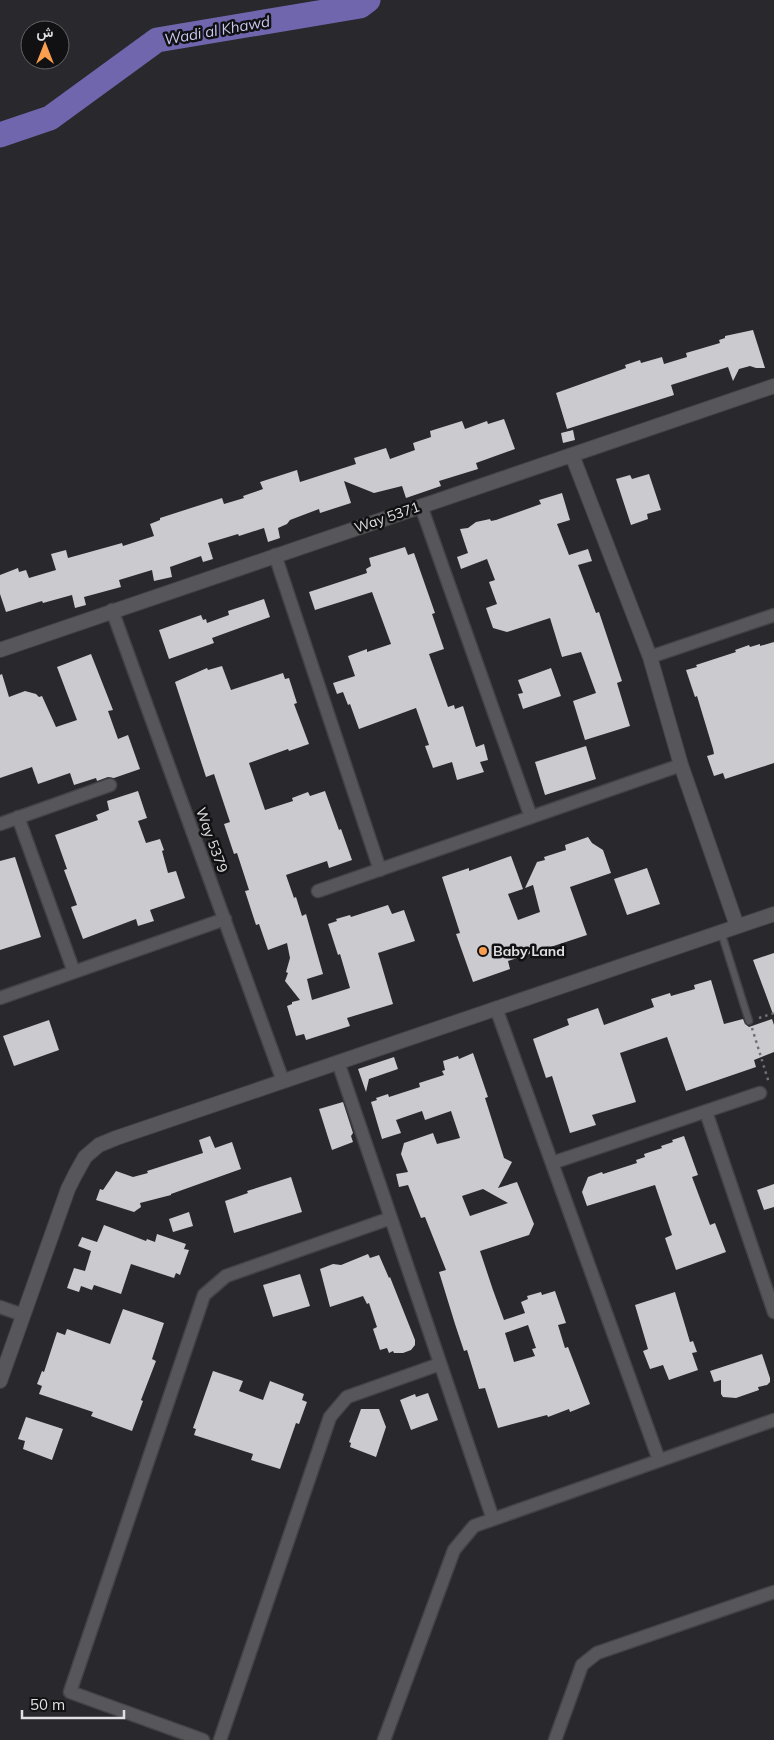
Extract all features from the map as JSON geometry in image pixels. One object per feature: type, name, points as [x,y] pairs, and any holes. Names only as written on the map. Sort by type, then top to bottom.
[{"type":"street","name":"Way 5371","points":[[0,650],[112,610],[774,386]]},
{"type":"street","points":[[572,455],[650,657],[682,765],[737,926]]},
{"type":"street","points":[[421,506],[531,818]]},
{"type":"street","points":[[275,555],[380,870]]},
{"type":"street","name":"Way 5379","points":[[112,610],[282,1081]]},
{"type":"street","points":[[650,657],[774,615]]},
{"type":"street","points":[[318,891],[682,765]]},
{"type":"street","points":[[0,824],[110,785]]},
{"type":"street","points":[[18,818],[74,972]]},
{"type":"street","points":[[0,1381],[68,1189],[85,1157],[99,1145],[774,914]]},
{"type":"street","points":[[0,998],[225,919]]},
{"type":"street","points":[[496,1008],[659,1460]]},
{"type":"street","points":[[338,1062],[493,1519]]},
{"type":"street","points":[[552,1163],[760,1093]]},
{"type":"street","points":[[706,1112],[774,1312]]},
{"type":"street","points":[[203,1740],[70,1692],[204,1295],[226,1276],[390,1218]]},
{"type":"street","points":[[0,1307],[23,1315]]},
{"type":"street","points":[[220,1740],[330,1417],[347,1397],[440,1364]]},
{"type":"street","points":[[384,1740],[454,1550],[474,1526],[774,1420]]},
{"type":"street","points":[[555,1740],[582,1665],[597,1653],[774,1592]]},
{"type":"lane","points":[[721,932],[749,1021]]},
{"type":"path","points":[[760,1093],[769,1088],[769,1084],[749,1021],[774,1013]]},
{"type":"building","points":[[753,330],[765,368],[750,366],[739,369],[733,381],[728,367],[671,385],[674,395],[567,429],[556,393],[626,368],[625,365],[640,360],[641,363],[662,357],[664,364],[687,357],[686,353],[720,343],[719,340],[725,338],[725,336]]},
{"type":"building","points":[[504,419],[515,449],[476,463],[478,469],[439,481],[441,486],[406,498],[402,486],[374,493],[344,481],[351,503],[320,513],[319,509],[290,520],[287,524],[278,528],[280,538],[268,542],[264,528],[239,536],[238,534],[208,543],[213,559],[203,562],[201,556],[170,567],[172,577],[154,581],[152,570],[119,580],[121,587],[84,597],[86,605],[75,608],[72,595],[43,603],[42,601],[6,612],[0,594],[0,575],[18,568],[19,572],[26,570],[29,578],[56,570],[51,554],[66,550],[68,558],[122,543],[123,546],[154,536],[150,524],[160,520],[160,518],[222,498],[224,504],[244,498],[243,496],[263,489],[260,482],[297,470],[300,482],[356,464],[354,458],[386,448],[390,459],[415,450],[413,443],[431,437],[430,431],[462,421],[465,429],[487,421],[488,424]]},
{"type":"building","points":[[573,430],[575,440],[563,443],[561,433]]},
{"type":"building","points":[[649,474],[661,510],[647,514],[648,519],[631,525],[616,479],[630,475],[632,479]]},
{"type":"building","points":[[562,493],[570,520],[557,524],[569,555],[588,549],[592,561],[578,565],[596,613],[599,612],[622,681],[617,683],[630,726],[585,740],[573,701],[596,693],[581,652],[562,657],[550,618],[507,632],[493,628],[486,608],[497,604],[489,582],[495,580],[487,559],[461,569],[457,557],[468,553],[460,529],[468,528],[476,522],[490,519],[491,521],[496,520],[541,504],[539,500]]},
{"type":"building","points":[[405,547],[408,555],[414,553],[435,613],[432,614],[444,649],[429,654],[448,707],[454,705],[455,709],[463,706],[476,747],[484,744],[488,760],[480,762],[484,772],[457,780],[452,762],[433,768],[425,746],[429,745],[416,708],[359,729],[350,704],[348,705],[343,692],[337,694],[333,683],[355,676],[348,656],[367,649],[367,652],[391,644],[372,592],[315,610],[309,592],[367,573],[366,569],[371,566],[369,558]]},
{"type":"building","points":[[264,599],[270,617],[212,638],[214,643],[169,659],[159,630],[201,615],[203,620],[206,619],[207,623],[229,615],[228,611]]},
{"type":"building","points":[[774,642],[774,763],[725,779],[723,773],[714,776],[707,756],[714,754],[713,749],[697,696],[695,697],[686,670],[736,652],[735,650],[749,645],[750,647],[760,644],[760,646]]},
{"type":"building","points":[[91,654],[113,710],[108,711],[118,739],[128,735],[140,769],[114,778],[108,777],[97,781],[96,778],[74,785],[70,773],[38,784],[32,767],[0,778],[0,675],[2,674],[9,697],[25,691],[36,694],[39,697],[42,696],[56,727],[77,720],[57,667]]},
{"type":"building","points":[[222,666],[231,690],[283,673],[285,679],[289,678],[297,703],[294,704],[309,744],[289,751],[288,749],[249,763],[265,810],[293,801],[292,798],[308,792],[310,796],[325,791],[352,860],[329,868],[327,861],[286,875],[302,916],[306,914],[323,974],[307,979],[312,1000],[350,988],[340,954],[338,955],[328,924],[337,921],[336,919],[350,915],[351,917],[388,905],[392,914],[404,910],[415,941],[378,953],[393,1004],[347,1018],[350,1026],[306,1040],[304,1034],[296,1036],[287,1006],[292,1004],[292,1002],[300,1000],[285,981],[290,958],[287,943],[268,950],[259,924],[256,925],[245,891],[249,890],[237,853],[234,854],[224,824],[230,822],[214,774],[206,777],[175,682],[207,668],[208,670]]},
{"type":"building","points":[[551,668],[561,696],[523,709],[518,694],[523,693],[518,680]]},
{"type":"building","points":[[586,746],[596,779],[545,795],[535,762]]},
{"type":"building","points":[[138,791],[147,818],[138,821],[146,843],[160,839],[168,873],[176,871],[185,898],[150,910],[154,921],[138,926],[136,919],[83,939],[71,907],[77,905],[64,870],[67,869],[55,835],[98,820],[96,815],[109,810],[107,801]]},
{"type":"building","points":[[588,837],[592,843],[603,850],[611,873],[570,887],[587,935],[508,961],[510,969],[473,982],[456,934],[460,933],[442,877],[469,868],[469,871],[511,856],[523,889],[508,894],[518,920],[540,912],[533,885],[525,888],[537,862],[545,860],[544,857],[566,850],[565,845]]},
{"type":"building","points":[[15,857],[41,937],[0,950],[0,861]]},
{"type":"building","points":[[647,868],[660,904],[627,915],[614,879]]},
{"type":"building","points":[[774,953],[774,1014],[773,1014],[753,960]]},
{"type":"building","points":[[711,980],[724,1024],[743,1019],[749,1027],[772,1019],[774,1025],[774,1052],[754,1060],[756,1067],[686,1091],[667,1037],[620,1053],[636,1102],[592,1115],[596,1125],[570,1133],[552,1076],[546,1078],[533,1039],[569,1025],[567,1019],[598,1008],[604,1025],[654,1007],[651,999],[670,993],[671,996],[695,989],[694,985]]},
{"type":"building","points":[[49,1020],[59,1050],[14,1066],[3,1036]]},
{"type":"building","points":[[473,1053],[488,1097],[485,1098],[504,1158],[512,1162],[498,1188],[517,1182],[534,1224],[529,1235],[480,1251],[504,1320],[525,1313],[521,1302],[528,1299],[527,1296],[541,1292],[542,1295],[555,1291],[566,1323],[558,1325],[565,1348],[568,1347],[590,1404],[570,1412],[569,1409],[548,1417],[547,1415],[498,1428],[485,1388],[479,1389],[467,1350],[464,1351],[439,1272],[446,1270],[425,1217],[421,1218],[408,1185],[399,1187],[396,1174],[408,1172],[401,1154],[404,1143],[433,1133],[437,1144],[460,1138],[451,1111],[425,1120],[422,1111],[396,1120],[401,1133],[382,1139],[371,1102],[388,1094],[389,1097],[420,1087],[419,1083],[444,1075],[442,1071],[445,1070],[443,1061],[458,1056],[459,1059]],"holes":[[[483,1189],[508,1203],[470,1216],[462,1196]],[[528,1325],[536,1348],[532,1349],[535,1356],[514,1362],[505,1333]]]},
{"type":"building","points":[[394,1057],[398,1069],[369,1079],[366,1092],[358,1069]]},
{"type":"building","points":[[343,1102],[353,1133],[351,1136],[353,1142],[332,1150],[319,1109]]},
{"type":"building","points":[[210,1136],[215,1148],[232,1142],[241,1169],[171,1195],[140,1203],[141,1207],[134,1212],[96,1200],[100,1189],[103,1190],[116,1171],[133,1177],[203,1153],[199,1140]]},
{"type":"building","points":[[684,1136],[698,1175],[692,1177],[710,1225],[715,1223],[726,1252],[676,1270],[665,1238],[672,1235],[655,1185],[587,1206],[582,1192],[588,1177],[637,1163],[636,1160],[645,1157],[644,1154],[662,1148],[661,1146],[673,1142],[672,1140]]},
{"type":"building","points":[[291,1177],[302,1212],[234,1233],[225,1201],[248,1193],[247,1191]]},
{"type":"building","points":[[774,1184],[774,1207],[764,1210],[757,1190]]},
{"type":"building","points":[[189,1212],[193,1226],[173,1232],[169,1219]]},
{"type":"building","points":[[104,1225],[146,1241],[147,1239],[155,1242],[157,1234],[186,1244],[184,1249],[189,1250],[180,1275],[176,1273],[174,1278],[131,1264],[121,1294],[94,1285],[92,1290],[81,1286],[79,1292],[67,1288],[74,1268],[85,1271],[91,1251],[78,1246],[82,1237],[97,1242]]},
{"type":"building","points":[[368,1254],[370,1258],[379,1255],[390,1277],[415,1340],[415,1345],[411,1350],[403,1353],[394,1353],[393,1351],[389,1353],[387,1348],[380,1350],[373,1329],[377,1327],[369,1303],[367,1304],[363,1296],[330,1307],[320,1269],[333,1264],[341,1265]]},
{"type":"building","points":[[300,1274],[310,1306],[273,1317],[263,1285]]},
{"type":"building","points":[[675,1292],[690,1342],[693,1341],[697,1352],[692,1353],[698,1370],[669,1380],[663,1365],[650,1369],[643,1351],[648,1349],[635,1305]]},
{"type":"building","points":[[123,1309],[164,1323],[152,1359],[156,1361],[141,1400],[143,1401],[132,1431],[91,1416],[93,1412],[39,1394],[42,1386],[37,1384],[42,1371],[44,1372],[57,1332],[65,1335],[67,1329],[110,1344]]},
{"type":"building","points":[[762,1354],[770,1382],[767,1385],[758,1387],[759,1390],[736,1398],[723,1397],[721,1394],[721,1380],[714,1382],[710,1371]]},
{"type":"building","points":[[213,1371],[243,1381],[239,1391],[263,1400],[270,1381],[304,1394],[302,1400],[307,1402],[299,1424],[296,1423],[280,1469],[251,1460],[253,1454],[194,1435],[196,1429],[193,1428]]},
{"type":"building","points":[[428,1393],[438,1420],[411,1430],[400,1400],[415,1394],[416,1397]]},
{"type":"building","points":[[361,1409],[379,1409],[386,1427],[376,1457],[350,1447],[351,1443],[349,1442]]},
{"type":"building","points":[[26,1417],[63,1429],[52,1460],[23,1449],[25,1441],[18,1439]]},
{"type":"waterway","name":"Wadi al Khawd","points":[[0,135],[50,118],[157,40],[360,6],[368,0]]},
{"type":"place","name":"Baby Land","points":[[483,951]]}]
